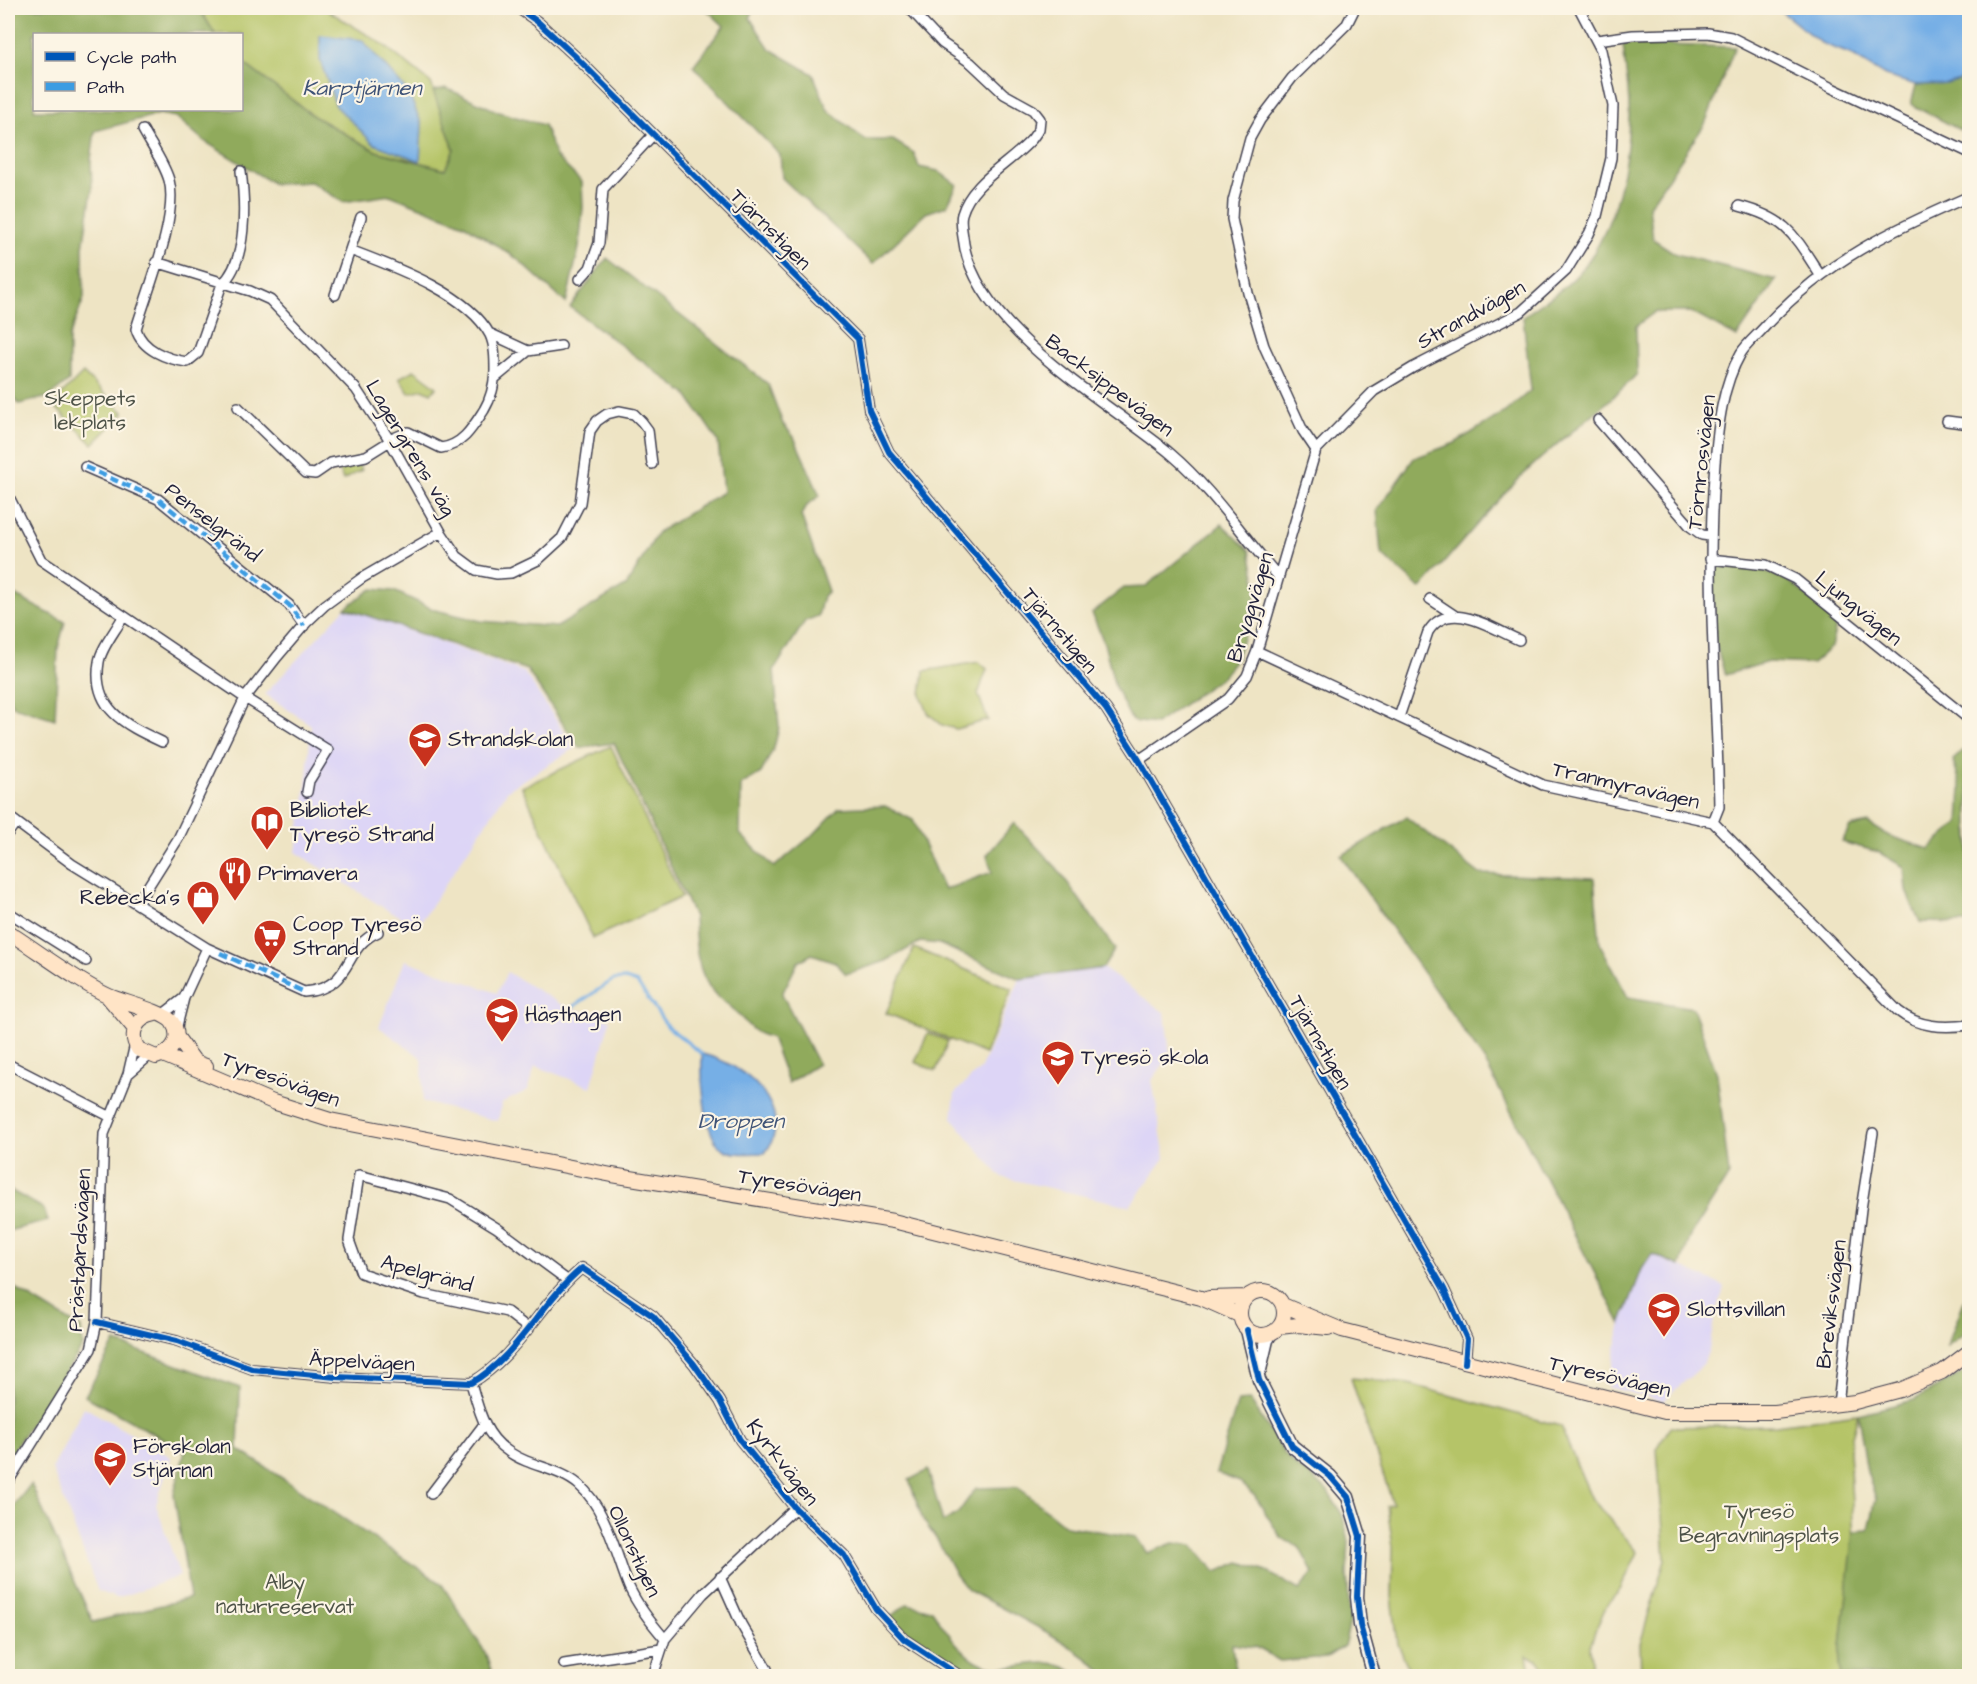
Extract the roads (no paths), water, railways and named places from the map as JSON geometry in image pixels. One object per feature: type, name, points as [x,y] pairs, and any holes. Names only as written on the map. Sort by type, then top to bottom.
[{"type":"main road","name":"Tyresövägen","points":[[8,932],[107,995],[158,1014],[172,1023],[195,1062],[274,1095],[388,1133]]},
{"type":"main road","name":"Tyresövägen","points":[[107,995],[134,1028]]},
{"type":"main road","points":[[135,1044],[134,1028],[142,1018],[158,1014]]},
{"type":"main road","points":[[156,1056],[171,1050],[176,1033]]},
{"type":"main road","name":"Tyresövägen","points":[[135,1044],[156,1056],[273,1102],[330,1120],[612,1175],[893,1221],[1201,1298],[1239,1315]]},
{"type":"main road","name":"Tyresövägen","points":[[1201,1298],[1246,1297],[1256,1291],[1267,1291],[1274,1294],[1283,1305],[1342,1330],[1665,1412],[1775,1412],[1855,1402],[1900,1390],[1942,1372],[1970,1351]]},
{"type":"main road","points":[[1246,1297],[1239,1315],[1247,1330]]},
{"type":"main road","points":[[1276,1330],[1283,1319],[1283,1305]]},
{"type":"main road","name":"Tyresövägen","points":[[1247,1330],[1258,1335],[1298,1325],[1342,1330]]},
{"type":"street","name":"Tjärnstigen","points":[[518,8],[546,28],[858,339],[869,410],[889,452],[1106,709],[1138,760],[1444,1289],[1467,1339],[1465,1363]]},
{"type":"street","name":"Backsippevägen","points":[[909,8],[942,43],[972,63],[1004,94],[1033,110],[1040,119],[1039,129],[1032,139],[973,192],[961,215],[964,251],[973,277],[1035,352],[1172,455],[1222,507],[1278,576]]},
{"type":"street","points":[[1316,450],[1303,431],[1264,346],[1245,283],[1232,219],[1233,201],[1250,138],[1260,120],[1292,78],[1347,24],[1355,8]]},
{"type":"street","name":"Strandvägen","points":[[1316,450],[1374,391],[1422,363],[1521,312],[1566,271],[1582,246],[1597,216],[1614,137],[1613,106],[1607,72],[1597,40],[1579,8]]},
{"type":"street","points":[[1597,40],[1644,35],[1708,33],[1731,37],[1970,153]]},
{"type":"street","points":[[143,130],[169,180],[171,203],[168,224],[136,329],[138,337],[158,354],[172,360],[187,362],[198,353],[222,284],[229,278],[242,240],[244,215],[241,171]]},
{"type":"street","points":[[580,279],[590,268],[599,243],[603,189],[653,135]]},
{"type":"street","name":"Törnrosvägen","points":[[1713,822],[1719,807],[1710,536],[1716,446],[1724,394],[1741,353],[1788,302],[1820,275],[1855,251],[1893,230],[1970,196]]},
{"type":"street","points":[[1739,206],[1755,210],[1786,226],[1820,275]]},
{"type":"street","points":[[335,295],[361,217]]},
{"type":"street","points":[[350,250],[428,284],[458,303],[489,333],[528,351]]},
{"type":"street","points":[[156,262],[222,284]]},
{"type":"street","name":"Lagergrens väg","points":[[138,904],[178,839],[245,698],[325,605],[362,578],[441,532],[356,389],[270,300],[250,291],[222,284]]},
{"type":"street","points":[[238,407],[306,473],[315,474],[332,463],[366,456],[408,432],[435,447],[450,447],[461,440],[491,399],[495,353],[489,333]]},
{"type":"street","points":[[494,379],[528,351],[561,346]]},
{"type":"street","points":[[441,532],[457,556],[476,570],[497,574],[511,573],[538,560],[562,538],[574,520],[584,487],[590,431],[597,421],[607,414],[619,411],[634,414],[642,422],[648,430],[652,464]]},
{"type":"street","points":[[1598,420],[1691,527],[1702,535],[1710,536]]},
{"type":"street","points":[[1947,421],[1970,424]]},
{"type":"street","name":"Bryggvägen","points":[[1138,760],[1228,699],[1247,676],[1257,651],[1316,450]]},
{"type":"street","name":"Penselgränd","points":[[85,467],[158,499],[289,605],[304,627]]},
{"type":"street","points":[[8,495],[40,561],[245,698],[328,750],[309,781],[307,792]]},
{"type":"street","name":"Ljungvägen","points":[[1710,560],[1766,565],[1795,579],[1970,720]]},
{"type":"street","points":[[1430,599],[1454,615],[1519,640]]},
{"type":"street","points":[[1399,717],[1428,632],[1433,624],[1443,616],[1454,615]]},
{"type":"street","points":[[123,617],[99,662],[100,683],[106,704],[122,723],[162,742]]},
{"type":"street","name":"Tranmyravägen","points":[[1257,651],[1543,785],[1713,822],[1898,1011],[1921,1024],[1940,1027],[1970,1026]]},
{"type":"street","points":[[8,833],[12,819],[72,864],[207,948],[304,993],[321,990],[336,982],[358,947],[378,932]]},
{"type":"street","points":[[8,912],[86,961]]},
{"type":"street","points":[[176,1033],[184,998],[207,948]]},
{"type":"street","points":[[158,1014],[184,998]]},
{"type":"street","name":"Prästgårdsvägen","points":[[8,1482],[91,1349],[97,1322],[104,1134],[109,1116],[128,1074],[135,1044]]},
{"type":"street","name":"Prästgårdsvägen","points":[[128,1074],[156,1056]]},
{"type":"street","points":[[8,1064],[109,1116]]},
{"type":"street","name":"Breviksvägen","points":[[1838,1404],[1861,1209],[1873,1132]]},
{"type":"street","name":"Apelgränd","points":[[529,1329],[507,1312],[424,1294],[361,1273],[349,1240],[359,1175],[450,1199],[497,1228],[567,1280]]},
{"type":"street","name":"Kyrkvägen","points":[[567,1280],[582,1268],[653,1316],[694,1364],[720,1401],[740,1440],[795,1508],[844,1555],[876,1609],[904,1639],[960,1677]]},
{"type":"street","points":[[471,1383],[486,1374],[529,1329],[567,1280]]},
{"type":"street","name":"Äppelvägen","points":[[97,1322],[177,1341],[252,1369],[336,1377],[471,1383]]},
{"type":"street","points":[[1247,1330],[1259,1380],[1292,1446],[1330,1476],[1348,1497],[1360,1536],[1358,1606],[1360,1625],[1374,1677]]},
{"type":"street","points":[[1259,1380],[1265,1346],[1276,1330]]},
{"type":"street","name":"Ollonstigen","points":[[471,1383],[492,1440],[525,1461],[549,1468],[580,1485],[603,1518],[630,1589],[663,1644]]},
{"type":"street","points":[[431,1494],[485,1423]]},
{"type":"street","points":[[653,1677],[663,1644],[720,1577],[795,1508]]},
{"type":"street","points":[[720,1577],[741,1624],[767,1669],[766,1677]]},
{"type":"street","points":[[564,1664],[663,1644]]},
{"type":"water","points":[[1777,8],[1969,8],[1969,70],[1960,80],[1946,84],[1916,85],[1885,76],[1850,54],[1821,43]]},
{"type":"water","name":"Karptjärnen","points":[[320,35],[362,40],[408,92],[422,125],[420,161],[374,144],[336,106],[320,60]]},
{"type":"water","name":"Droppen","points":[[702,1054],[734,1067],[762,1090],[771,1105],[775,1120],[773,1136],[765,1153],[733,1153],[716,1143],[707,1120]]},
{"type":"waterway","points":[[189,8],[199,8]]},
{"type":"waterway","points":[[574,1006],[613,980],[625,979],[637,983],[667,1026],[702,1054]]},
{"type":"place","name":"Strandskolan","points":[[425,768]]},
{"type":"place","name":"Bibliotek Tyresö Strand","points":[[267,851]]},
{"type":"place","name":"Primavera","points":[[235,902]]},
{"type":"place","name":"Rebecka’s","points":[[203,926]]},
{"type":"place","name":"Coop Tyresö Strand","points":[[270,965]]},
{"type":"place","name":"Hästhagen","points":[[502,1043]]},
{"type":"place","name":"Tyresö skola","points":[[1058,1086]]},
{"type":"place","name":"Slottsvillan","points":[[1664,1338]]},
{"type":"place","name":"Förskolan Stjärnan","points":[[110,1487]]},
{"type":"park label","name":"Skeppets lekplats","points":[[90,410]]},
{"type":"park label","name":"Tyresö Begravningsplats","points":[[1759,1523]]},
{"type":"park label","name":"Alby naturreservat","points":[[285,1594]]}]
